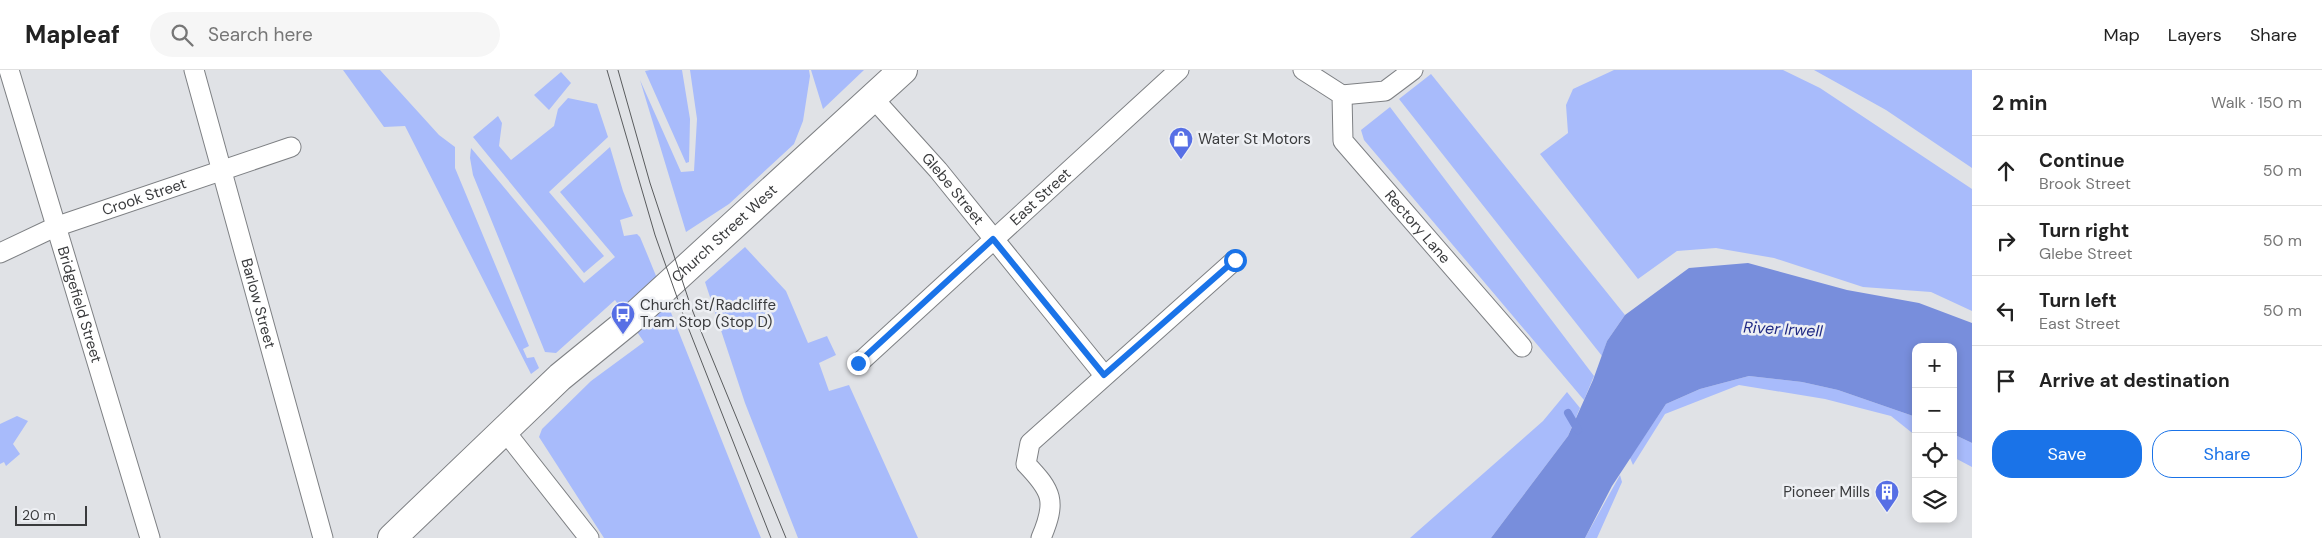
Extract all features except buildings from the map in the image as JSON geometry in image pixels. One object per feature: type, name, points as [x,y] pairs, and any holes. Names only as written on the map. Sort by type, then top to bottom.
[{"type":"street","name":"Barlow Street","points":[[194,70],[224,171],[323,538]]},
{"type":"street","name":"Church Street West","points":[[392,538],[560,377],[630,320],[904,70]]},
{"type":"street","name":"East Street","points":[[858,363],[1179,70]]},
{"type":"street","points":[[1303,70],[1342,95],[1384,92],[1414,70]]},
{"type":"street","name":"Bridgefield Street","points":[[9,72],[150,538]]},
{"type":"street","name":"Rectory Lane","points":[[1342,95],[1343,141],[1522,347]]},
{"type":"street","name":"Glebe Street","points":[[874,98],[938,170],[1104,375]]},
{"type":"street","name":"Crook Street","points":[[0,253],[56,227],[290,147]]},
{"type":"street","points":[[1042,538],[1047,526],[1051,504],[1045,484],[1026,464],[1030,443],[1235,260]]},
{"type":"street","points":[[504,430],[589,538]]},
{"type":"shaded area","points":[[343,70],[380,70],[439,135],[455,147],[455,168],[529,346],[523,349],[527,358],[534,357],[539,368],[531,374],[405,126],[384,127]]},
{"type":"shaded area","points":[[682,70],[690,119],[689,162],[686,163],[645,71]]},
{"type":"shaded area","points":[[690,70],[809,70],[810,76],[803,121],[794,144],[729,204],[686,232],[640,80],[681,172],[694,171],[697,119]]},
{"type":"shaded area","points":[[811,70],[864,70],[823,109]]},
{"type":"shaded area","points":[[1614,70],[1783,70],[1820,88],[1972,189],[1972,311],[1931,292],[1863,287],[1774,258],[1716,248],[1677,251],[1638,279],[1540,154],[1568,133],[1566,105],[1573,89]]},
{"type":"shaded area","points":[[1814,70],[1972,70],[1972,168],[1886,110]]},
{"type":"shaded area","points":[[561,72],[571,83],[549,110],[534,95]]},
{"type":"shaded area","points":[[1431,74],[1625,315],[1607,341],[1602,356],[1399,99]]},
{"type":"shaded area","points":[[568,98],[597,104],[608,137],[549,192],[604,256],[584,273],[473,137],[498,116],[502,123],[499,146],[511,160],[554,126],[558,109]]},
{"type":"shaded area","points":[[1390,107],[1594,376],[1584,400],[1364,140],[1361,130]]},
{"type":"shaded area","points":[[610,147],[623,191],[633,216],[620,220],[624,236],[637,234],[640,237],[761,538],[604,538],[539,437],[542,429],[591,381],[644,342],[615,300],[556,353],[545,352],[473,175],[470,158],[471,148],[584,283],[615,257],[560,192]]},
{"type":"shaded area","points":[[745,247],[786,291],[808,343],[827,336],[836,355],[819,363],[829,391],[849,385],[918,538],[798,538],[745,403],[705,282]]},
{"type":"shaded area","points":[[1749,376],[1802,382],[1838,390],[1912,416],[1912,433],[1891,416],[1825,399],[1739,385],[1665,414],[1633,465],[1630,458],[1666,404],[1700,389]]},
{"type":"shaded area","points":[[1567,392],[1580,408],[1568,436],[1491,538],[1410,538],[1543,421]]},
{"type":"shaded area","points":[[17,416],[28,421],[13,444],[20,454],[6,466],[4,462],[0,464],[0,424]]},
{"type":"shaded area","points":[[1957,436],[1972,443],[1972,467],[1957,459]]},
{"type":"shaded area","points":[[1620,475],[1622,482],[1597,538],[1585,538]]},
{"type":"water","name":"River Irwell","points":[[1748,263],[1847,290],[1919,303],[1972,323],[1972,443],[1957,436],[1957,343],[1912,343],[1912,416],[1838,390],[1802,382],[1749,376],[1700,389],[1666,404],[1612,486],[1585,538],[1491,538],[1568,436],[1593,380],[1607,341],[1625,315],[1689,268]]},
{"type":"waterway","points":[[1568,413],[1578,430]]},
{"type":"tram line","points":[[607,70],[655,235],[684,317],[771,538]]},
{"type":"tram line","points":[[618,70],[650,183],[691,307],[786,538]]},
{"type":"place","name":"Water St Motors","points":[[1181,160]]},
{"type":"place","name":"Church St/Radcliffe Tram Stop (Stop D)","points":[[623,335]]},
{"type":"place","name":"Pioneer Mills","points":[[1887,513]]},
{"type":"route","points":[[858,363],[993,239],[1104,375],[1235,260]]}]
